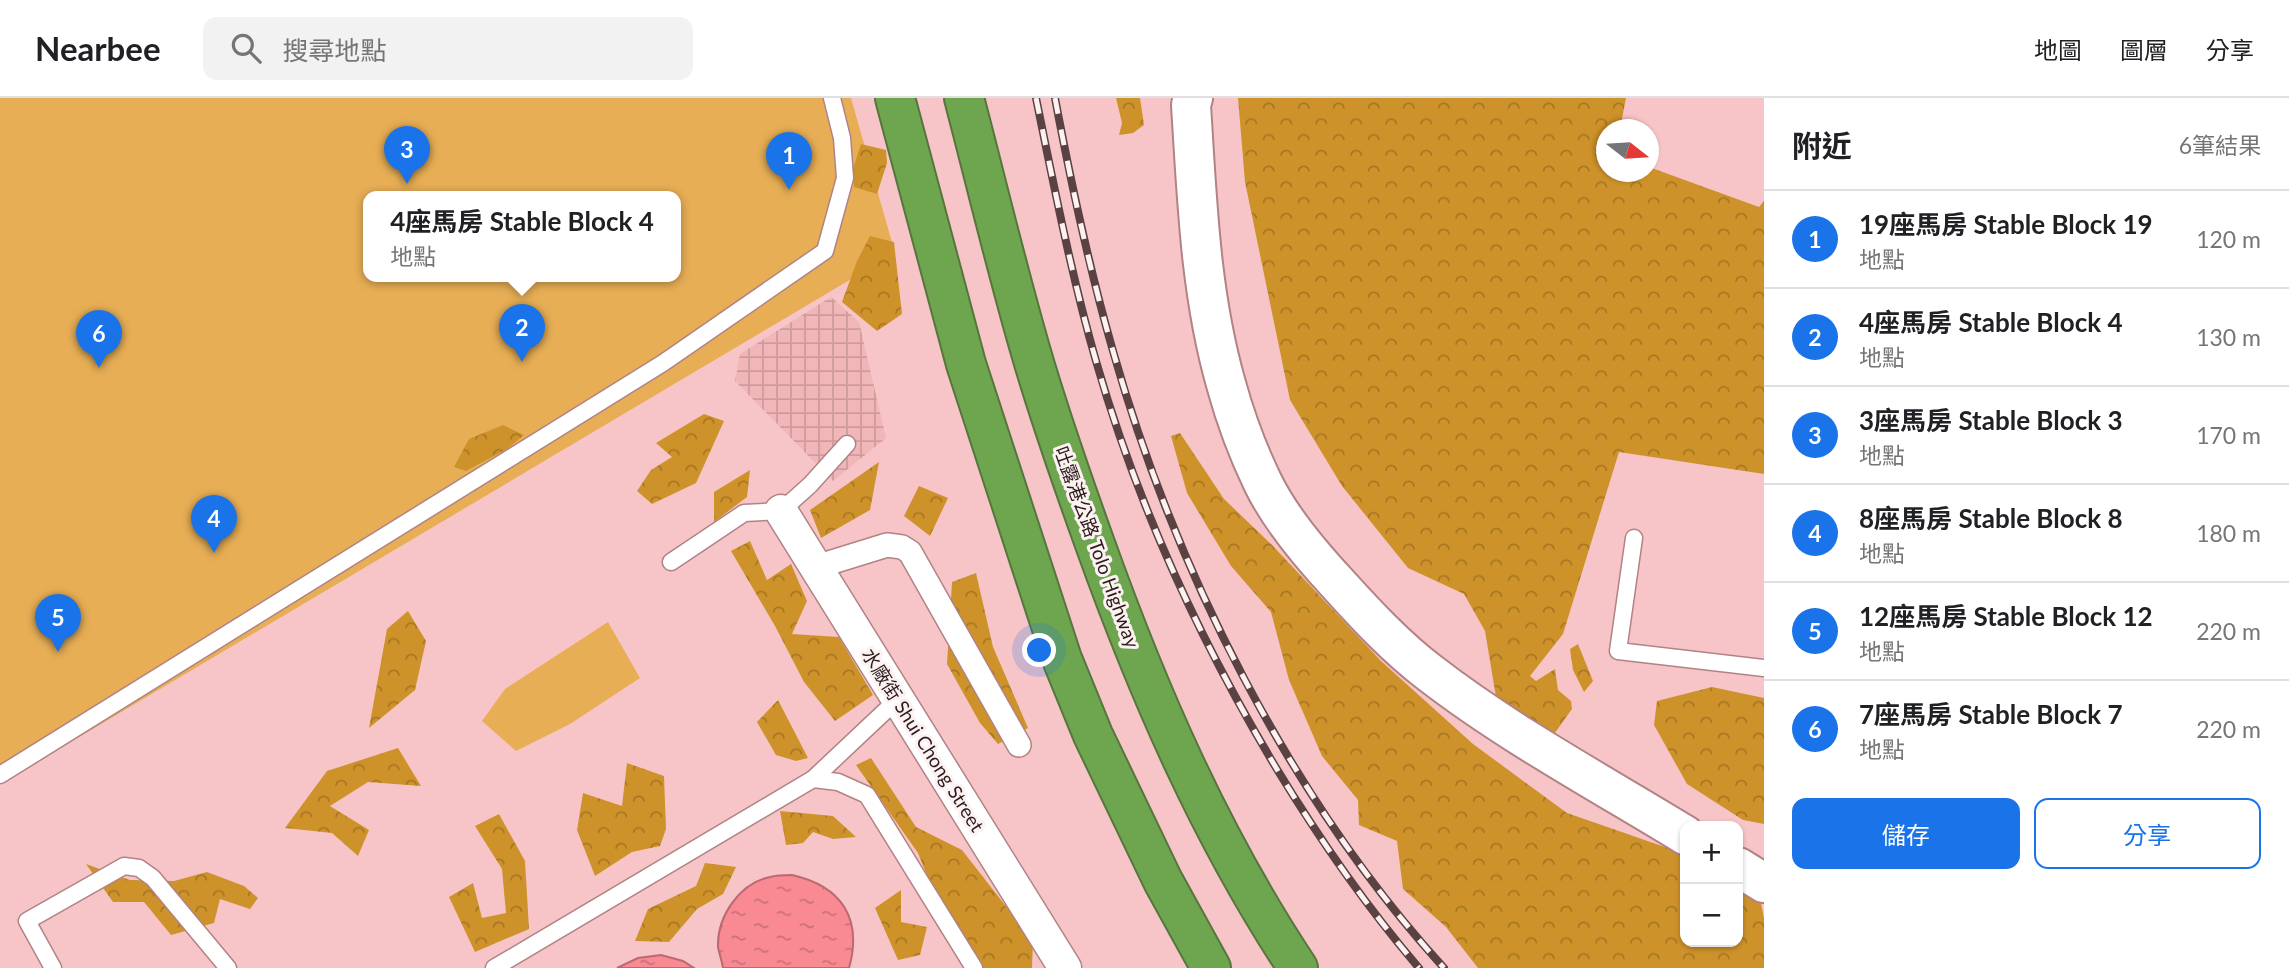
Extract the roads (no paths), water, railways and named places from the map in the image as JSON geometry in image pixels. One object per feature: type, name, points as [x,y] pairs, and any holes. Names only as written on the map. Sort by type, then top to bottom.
[{"type":"highway","points":[[895,98],[966,363],[1062,659],[1093,735],[1163,881],[1211,968]]},
{"type":"highway","name":"吐露港公路 Tolo Highway","points":[[964,98],[1030,349],[1081,506],[1135,655],[1199,795],[1271,927],[1298,968]]},
{"type":"main road","points":[[1190,101],[1203,272],[1225,383],[1242,434],[1264,485],[1289,523],[1318,563],[1355,603],[1428,672],[1479,708],[1680,832]]},
{"type":"main road","points":[[1743,870],[1764,883]]},
{"type":"street","name":"水廠街 Shui Chong Street","points":[[781,511],[1065,968]]},
{"type":"street","points":[[816,567],[887,545],[902,547],[910,552],[1019,745]]},
{"type":"lane","points":[[0,775],[663,363],[825,251],[845,178],[842,138],[832,98]]},
{"type":"lane","points":[[671,562],[744,513],[781,511],[810,485],[847,443]]},
{"type":"lane","points":[[1634,538],[1618,651],[1764,668]]},
{"type":"lane","points":[[494,968],[813,779],[898,699]]},
{"type":"lane","points":[[813,779],[838,782],[867,794],[974,968]]},
{"type":"lane","points":[[53,968],[27,921],[124,866],[139,868],[153,878],[228,968]]},
{"type":"water","points":[[792,875],[824,887],[844,907],[853,934],[849,968],[723,968],[718,947],[719,935],[721,924],[732,903],[759,880]]},
{"type":"water","points":[[661,955],[683,961],[694,968],[617,968],[638,958]]},
{"type":"railway","points":[[1036,98],[1071,263],[1096,361],[1131,467],[1172,570],[1247,718],[1291,792],[1361,895],[1419,968]]},
{"type":"railway","points":[[1055,98],[1081,225],[1113,351],[1169,516],[1204,598],[1244,678],[1288,756],[1336,831],[1388,902],[1444,968]]},
{"type":"place","name":"3座馬房 Stable Block 3","points":[[407,184]]},
{"type":"place","name":"19座馬房 Stable Block 19","points":[[789,190]]},
{"type":"place","name":"4座馬房 Stable Block 4","points":[[522,362]]},
{"type":"place","name":"7座馬房 Stable Block 7","points":[[99,368]]},
{"type":"place","name":"8座馬房 Stable Block 8","points":[[214,553]]},
{"type":"place","name":"12座馬房 Stable Block 12","points":[[58,652]]}]
